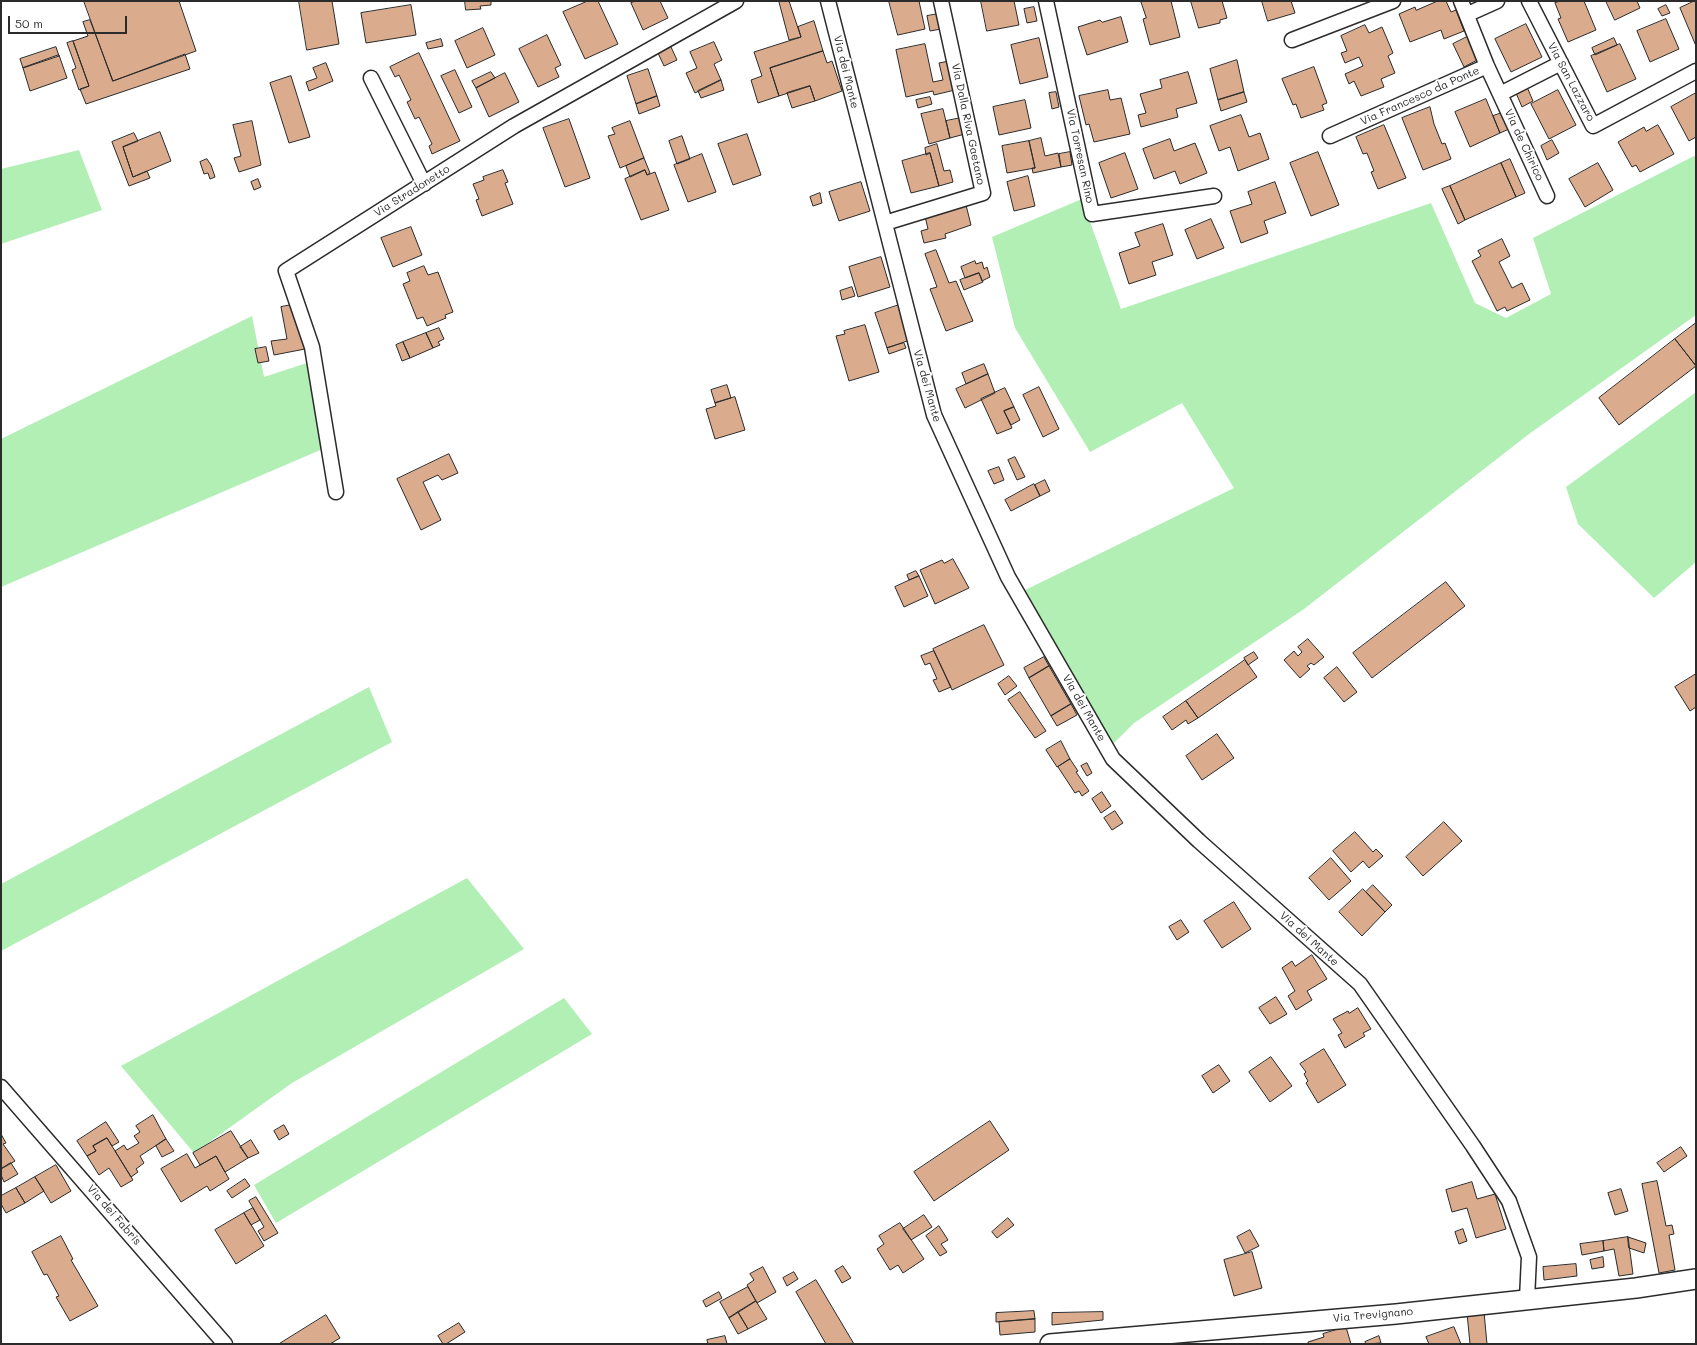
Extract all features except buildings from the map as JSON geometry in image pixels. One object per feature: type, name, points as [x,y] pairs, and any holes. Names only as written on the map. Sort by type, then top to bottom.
[{"type":"main road","name":"Via Trevignano","points":[[1050,1344],[1129,1340],[1396,1314],[1696,1280]]},
{"type":"street","name":"Via Stradonetto","points":[[336,492],[312,347],[286,271],[514,126],[736,1]]},
{"type":"street","name":"Via dei Mante","points":[[828,1],[934,415],[1008,577],[1114,759],[1199,841],[1360,984],[1473,1146],[1509,1201],[1528,1257],[1528,1299]]},
{"type":"street","name":"Via Dalla Riva Gaetano","points":[[885,223],[983,193],[941,1]]},
{"type":"street","name":"Via Torresan Rino","points":[[1046,1],[1092,214],[1214,196]]},
{"type":"street","points":[[1292,40],[1393,1]]},
{"type":"street","points":[[1461,1],[1468,14],[1487,66]]},
{"type":"street","points":[[1468,14],[1497,1]]},
{"type":"street","name":"Via San Lazzaro","points":[[1529,1],[1593,126],[1696,71]]},
{"type":"street","points":[[1500,94],[1561,63]]},
{"type":"street","name":"Via Francesco da Ponte","points":[[1330,136],[1487,66],[1500,94]]},
{"type":"street","points":[[371,78],[424,184]]},
{"type":"street","name":"Via de Chirico","points":[[1500,94],[1548,196]]},
{"type":"street","name":"Via dei Fabris","points":[[1,1087],[225,1344]]},
{"type":"green space","points":[[79,150],[102,210],[1,244],[1,169]]},
{"type":"green space","points":[[1696,155],[1696,315],[1529,434],[1304,609],[1134,723],[1109,748],[1017,594],[1234,488],[1182,403],[1090,452],[1015,328],[992,237],[1082,199],[1121,309],[1431,203],[1475,303],[1506,318],[1551,294],[1533,238]]},
{"type":"green space","points":[[252,316],[264,377],[310,362],[325,448],[1,587],[1,439]]},
{"type":"green space","points":[[1696,392],[1696,562],[1654,598],[1578,524],[1566,487]]},
{"type":"green space","points":[[369,687],[392,742],[1,951],[1,884]]},
{"type":"green space","points":[[467,878],[524,949],[292,1083],[194,1153],[121,1066]]},
{"type":"green space","points":[[564,998],[592,1034],[276,1223],[254,1185]]}]
